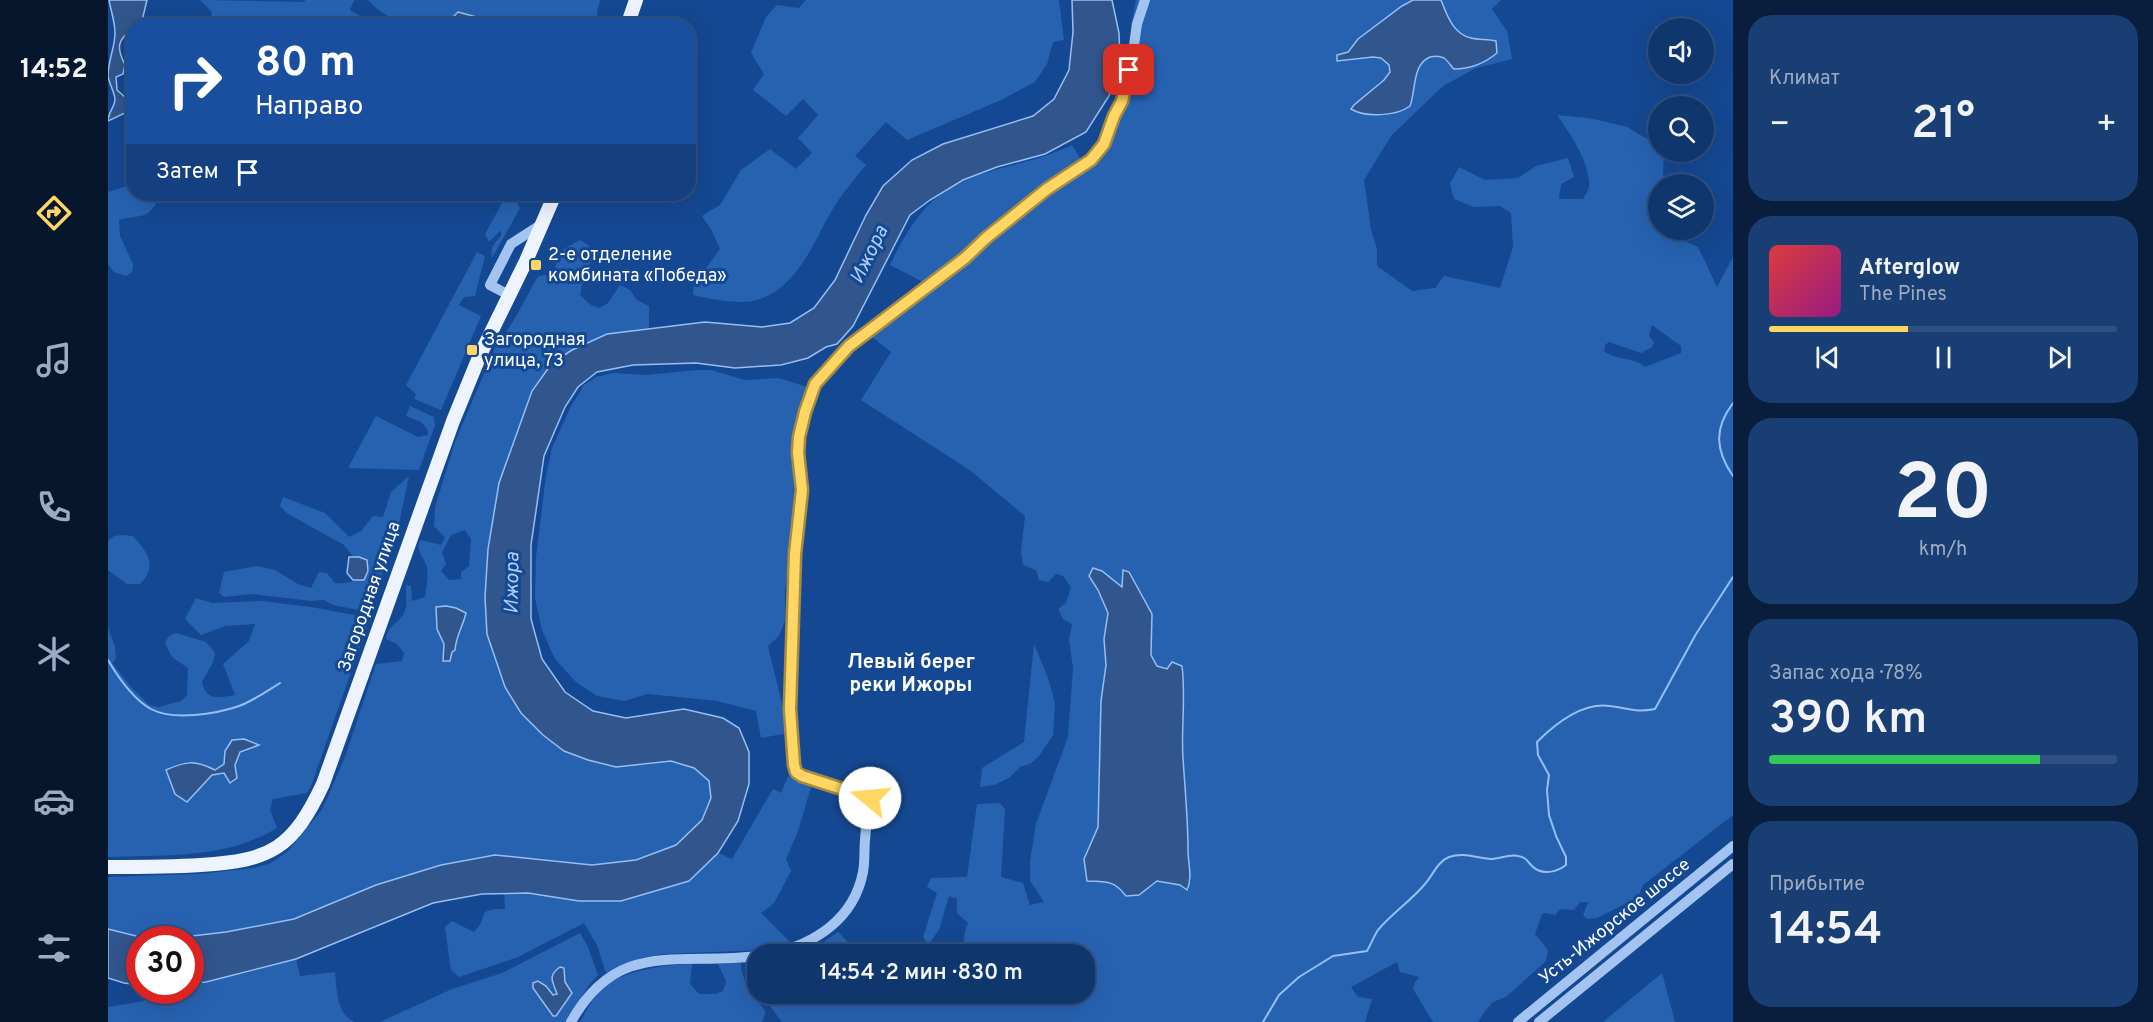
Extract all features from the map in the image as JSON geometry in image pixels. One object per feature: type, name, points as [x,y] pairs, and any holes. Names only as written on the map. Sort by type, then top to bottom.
[{"type":"main road","points":[[630,18],[636,0]]},
{"type":"main road","name":"Загородная улица","points":[[108,867],[190,866],[246,861],[257,858],[276,847],[301,824],[323,784],[449,431],[480,355],[552,201]]},
{"type":"street","points":[[804,944],[836,924],[854,897],[863,872],[870,798],[802,776],[796,772],[792,752],[790,709],[795,554],[802,490],[798,453],[799,437],[815,384],[849,346],[965,258],[1047,189],[1091,160],[1104,144],[1122,101],[1137,24],[1145,0]]},
{"type":"street","points":[[509,295],[490,285],[511,244],[542,224]]},
{"type":"street","name":"Усть-Ижорское шоссе","points":[[1518,1022],[1733,846]]},
{"type":"street","name":"Усть-Ижорское шоссе","points":[[1539,1022],[1733,864]]},
{"type":"street","points":[[571,1022],[594,989],[631,965],[663,958],[747,956]]},
{"type":"shaded area","points":[[200,0],[303,2],[306,0],[354,0],[350,10],[364,18],[211,18],[212,12]]},
{"type":"shaded area","points":[[368,0],[600,0],[598,18],[481,18],[459,12],[452,18],[392,18]]},
{"type":"shaded area","points":[[806,0],[1059,0],[1064,40],[1053,42],[1047,64],[1035,82],[999,101],[907,140],[886,122],[855,156],[866,165],[837,202],[805,259],[785,284],[772,293],[757,300],[742,302],[693,295],[694,278],[707,267],[720,249],[702,216],[720,205],[741,170],[770,149],[796,169],[812,153],[798,138],[818,115],[803,99],[786,116],[753,90],[764,74],[751,53],[766,17],[777,5],[799,8]]},
{"type":"shaded area","points":[[1136,0],[1413,0],[1358,39],[1338,61],[1373,57],[1381,58],[1389,65],[1390,72],[1384,80],[1378,83],[1367,114],[1391,113],[1410,106],[1418,70],[1426,60],[1441,57],[1452,67],[1488,39],[1471,39],[1459,32],[1448,17],[1441,0],[1501,0],[1492,9],[1507,31],[1512,59],[1476,68],[1443,86],[1391,136],[1364,180],[1371,230],[1377,249],[1377,266],[1412,291],[1435,288],[1444,276],[1500,288],[1513,247],[1511,213],[1500,206],[1474,207],[1454,199],[1450,184],[1459,167],[1485,180],[1518,178],[1536,166],[1568,158],[1574,177],[1561,184],[1559,199],[1583,199],[1589,188],[1587,168],[1557,115],[1589,118],[1627,127],[1648,139],[1648,162],[1664,162],[1663,174],[1648,174],[1648,240],[1682,240],[1698,247],[1717,287],[1733,257],[1733,815],[1643,885],[1638,897],[1597,918],[1587,919],[1583,915],[1588,902],[1580,902],[1574,910],[1560,909],[1555,915],[1542,914],[1535,934],[1548,950],[1546,961],[1506,997],[1493,1002],[1478,1022],[1433,1022],[1413,989],[1419,977],[1400,972],[1397,962],[1351,987],[1358,997],[1372,999],[1365,1022],[782,1022],[768,1004],[1095,1004],[1095,944],[963,944],[968,923],[957,913],[957,899],[949,896],[939,930],[929,944],[923,937],[937,893],[927,887],[931,878],[967,877],[977,804],[1000,803],[1005,809],[1001,877],[1023,883],[1030,905],[1044,902],[1030,881],[1030,861],[1036,824],[1068,737],[1073,668],[1069,640],[1072,624],[1063,619],[1058,609],[1066,603],[1071,587],[1063,576],[1056,574],[1048,582],[1039,580],[1036,570],[1023,565],[1021,551],[1025,516],[971,471],[861,400],[891,352],[871,336],[927,284],[890,265],[914,222],[930,203],[944,192],[991,171],[1046,156],[1072,145],[1083,163],[1108,143],[1132,65],[1131,25]],"holes":[[[1652,325],[1681,346],[1681,353],[1645,367],[1635,361],[1604,351],[1605,345],[1609,342],[1641,353],[1652,347],[1654,342],[1649,336]],[[1094,568],[1102,571],[1122,587],[1151,637],[1151,655],[1157,666],[1184,678],[1183,756],[1188,863],[1191,881],[1186,890],[1180,885],[1157,881],[1139,895],[1111,882],[1088,881],[1084,859],[1098,827],[1101,701],[1106,665],[1104,639],[1108,613],[1089,576]]]},
{"type":"shaded area","points":[[126,186],[126,201],[157,201],[144,215],[119,220],[120,236],[133,264],[132,272],[126,276],[114,272],[108,264],[108,192]]},
{"type":"shaded area","points":[[503,201],[516,201],[520,208],[492,258],[492,248],[501,236],[501,230],[489,242],[485,234]]},
{"type":"shaded area","points":[[580,240],[588,245],[590,265],[580,295],[591,305],[599,308],[608,303],[620,285],[630,290],[637,300],[649,306],[649,328],[607,334],[532,391],[499,483],[488,549],[485,597],[487,634],[505,687],[521,713],[543,735],[564,751],[588,760],[645,765],[671,760],[694,768],[709,781],[711,798],[702,820],[676,845],[636,860],[592,865],[536,858],[376,885],[294,919],[226,932],[204,935],[204,926],[126,926],[126,934],[108,929],[108,877],[199,874],[254,868],[271,863],[287,852],[321,811],[345,757],[376,664],[402,661],[404,653],[397,644],[386,639],[391,627],[405,612],[406,585],[411,586],[412,601],[425,597],[428,570],[419,550],[419,544],[421,540],[441,545],[445,538],[434,526],[435,507],[455,442],[494,350],[514,320],[538,276],[554,274],[559,252]],"holes":[[[465,530],[471,539],[469,566],[461,572],[461,579],[449,580],[441,571],[446,564],[442,552],[451,535]]]},
{"type":"shaded area","points":[[477,252],[485,256],[475,296],[464,297],[459,305],[481,316],[441,410],[414,399],[416,394],[406,385]]},
{"type":"shaded area","points":[[711,370],[745,380],[779,378],[807,387],[792,447],[795,517],[785,591],[785,621],[779,636],[768,646],[789,733],[761,738],[756,711],[717,701],[648,694],[624,701],[597,696],[576,682],[555,659],[542,630],[535,598],[536,557],[546,475],[552,448],[571,406],[584,385],[596,377],[613,373],[646,375]]},
{"type":"shaded area","points":[[410,406],[434,417],[435,425],[419,470],[348,468],[376,416],[418,437],[428,435],[428,430],[421,422],[406,416]]},
{"type":"shaded area","points":[[409,476],[398,528],[369,612],[333,605],[324,600],[311,601],[252,594],[224,597],[219,593],[224,572],[257,566],[275,570],[298,584],[311,588],[319,572],[327,573],[335,583],[353,581],[366,575],[370,572],[366,563],[354,558],[344,545],[288,514],[280,506],[283,497],[325,513],[349,537],[361,531],[373,516],[383,517],[391,492]]},
{"type":"shaded area","points":[[114,536],[133,536],[147,554],[149,571],[140,584],[127,584],[108,570],[108,541]]},
{"type":"shaded area","points":[[196,598],[212,603],[262,601],[370,618],[311,786],[307,793],[273,799],[270,810],[277,828],[258,838],[217,850],[173,855],[108,857],[108,627],[115,647],[116,659],[112,663],[149,705],[158,707],[181,701],[187,695],[188,668],[172,657],[165,643],[169,636],[176,633],[206,642],[215,653],[213,662],[202,682],[206,692],[214,697],[235,695],[223,664],[249,641],[255,624],[225,626],[201,635],[185,619]],"holes":[[[258,745],[240,752],[235,765],[237,778],[230,783],[224,772],[212,775],[186,801],[202,763],[214,770],[224,764],[225,751]]]},
{"type":"shaded area","points":[[1034,644],[1055,703],[1053,735],[1039,756],[1030,764],[1020,767],[1009,778],[994,785],[980,787],[982,768],[1024,742]]},
{"type":"shaded area","points":[[788,776],[811,787],[798,831],[786,859],[791,871],[774,903],[761,913],[791,943],[747,944],[747,951],[662,954],[641,958],[606,973],[597,945],[584,923],[518,957],[459,977],[451,970],[445,927],[452,921],[474,932],[486,912],[505,909],[504,892],[528,893],[579,901],[689,881],[718,853],[732,859],[773,789],[781,793]]},
{"type":"shaded area","points":[[838,932],[850,944],[821,944]]},
{"type":"shaded area","points":[[580,933],[588,947],[598,975],[588,986],[568,1022],[380,1022],[452,989],[502,973]],"holes":[[[562,967],[565,982],[572,993],[560,1011],[553,1016],[533,988],[533,983],[538,981],[546,986],[553,996],[557,994],[552,985],[555,970]]]},
{"type":"shaded area","points":[[296,959],[300,976],[335,972],[341,1007],[344,1013],[355,1022],[108,1022],[108,1007],[126,1004],[204,1004],[204,981],[246,973]]},
{"type":"shaded area","points":[[741,963],[743,977],[747,985],[747,1004],[760,1004],[766,1012],[762,1022],[580,1022],[592,1002],[607,985],[625,975],[660,967],[692,964],[690,984],[699,994],[716,994],[723,991],[726,981],[718,964]]},
{"type":"shaded area","points":[[1662,973],[1675,1022],[1603,1022]]},
{"type":"water","points":[[109,0],[147,0],[143,18],[126,18],[126,34],[120,45],[120,54],[125,65],[123,74],[116,77],[117,90],[126,98],[125,113],[108,121],[115,99],[108,76],[114,44],[114,21]]},
{"type":"water","name":"Ижора","points":[[1072,0],[1112,0],[1119,33],[1120,60],[1109,96],[1086,132],[1045,154],[997,167],[963,180],[910,215],[853,326],[837,344],[826,347],[808,358],[781,365],[735,368],[696,363],[633,365],[597,372],[578,387],[565,407],[544,456],[531,545],[531,619],[542,659],[565,692],[593,711],[626,718],[684,709],[723,718],[739,728],[749,752],[749,784],[738,821],[718,853],[689,881],[621,901],[579,901],[528,893],[482,894],[433,903],[296,959],[204,982],[204,935],[294,919],[376,885],[441,865],[495,855],[592,865],[636,860],[676,845],[702,820],[711,798],[709,781],[694,768],[671,761],[616,767],[564,751],[543,735],[521,713],[505,687],[487,634],[485,597],[488,549],[499,483],[532,391],[552,363],[572,350],[607,334],[705,322],[762,327],[790,323],[814,308],[835,280],[866,215],[883,186],[912,160],[943,144],[1033,116],[1054,99],[1069,70],[1073,32]]},
{"type":"water","points":[[1413,0],[1441,0],[1455,28],[1471,38],[1496,41],[1497,53],[1477,65],[1460,69],[1454,69],[1442,57],[1430,57],[1424,60],[1417,72],[1410,106],[1397,112],[1381,115],[1365,114],[1351,109],[1384,80],[1390,72],[1389,65],[1381,58],[1373,57],[1337,61],[1337,55],[1348,52],[1358,39]]},
{"type":"water","points":[[458,12],[480,18],[452,18]]},
{"type":"water","points":[[349,557],[367,560],[368,571],[364,580],[353,580],[347,573]]},
{"type":"water","points":[[1093,568],[1102,571],[1122,587],[1123,570],[1129,572],[1152,614],[1151,655],[1157,666],[1167,669],[1172,662],[1182,666],[1183,746],[1190,876],[1187,890],[1180,885],[1157,881],[1139,895],[1126,896],[1114,884],[1087,881],[1084,859],[1098,827],[1101,701],[1106,665],[1104,639],[1108,613],[1089,576]]},
{"type":"water","points":[[446,606],[466,613],[450,661],[443,661],[444,644],[437,629],[436,607]]},
{"type":"water","points":[[244,739],[259,745],[240,752],[235,765],[237,778],[230,783],[224,773],[212,775],[187,802],[175,794],[166,770],[190,763],[215,770],[224,764],[225,751],[232,740]]},
{"type":"water","points":[[108,929],[126,934],[126,983],[108,978]]},
{"type":"water","points":[[560,967],[564,968],[565,982],[572,993],[556,1016],[553,1016],[533,988],[533,983],[538,981],[546,986],[553,995],[557,994],[552,976]]},
{"type":"waterway","points":[[1733,403],[1722,421],[1719,439],[1723,457],[1733,476]]},
{"type":"waterway","points":[[1263,1022],[1279,995],[1299,977],[1333,956],[1367,951],[1378,930],[1420,890],[1445,859],[1465,855],[1491,859],[1518,856],[1525,858],[1536,869],[1545,872],[1558,870],[1566,865],[1566,857],[1549,815],[1547,790],[1549,775],[1538,755],[1537,742],[1552,728],[1589,707],[1655,709],[1696,634],[1733,577]]},
{"type":"waterway","points":[[108,660],[138,700],[151,709],[171,715],[207,714],[230,709],[280,683]]},
{"type":"place","name":"2-е отделение комбината «Победа»","points":[[536,265]]},
{"type":"place","name":"Загородная улица, 73","points":[[472,350]]},
{"type":"district","name":"Левый берег реки Ижоры","points":[[911,674]]},
{"type":"route","points":[[870,798],[802,776],[796,772],[792,752],[790,709],[795,554],[802,490],[798,453],[799,437],[810,397],[821,375],[849,346],[965,258],[1047,189],[1091,160],[1104,144],[1122,101],[1129,70]]}]
